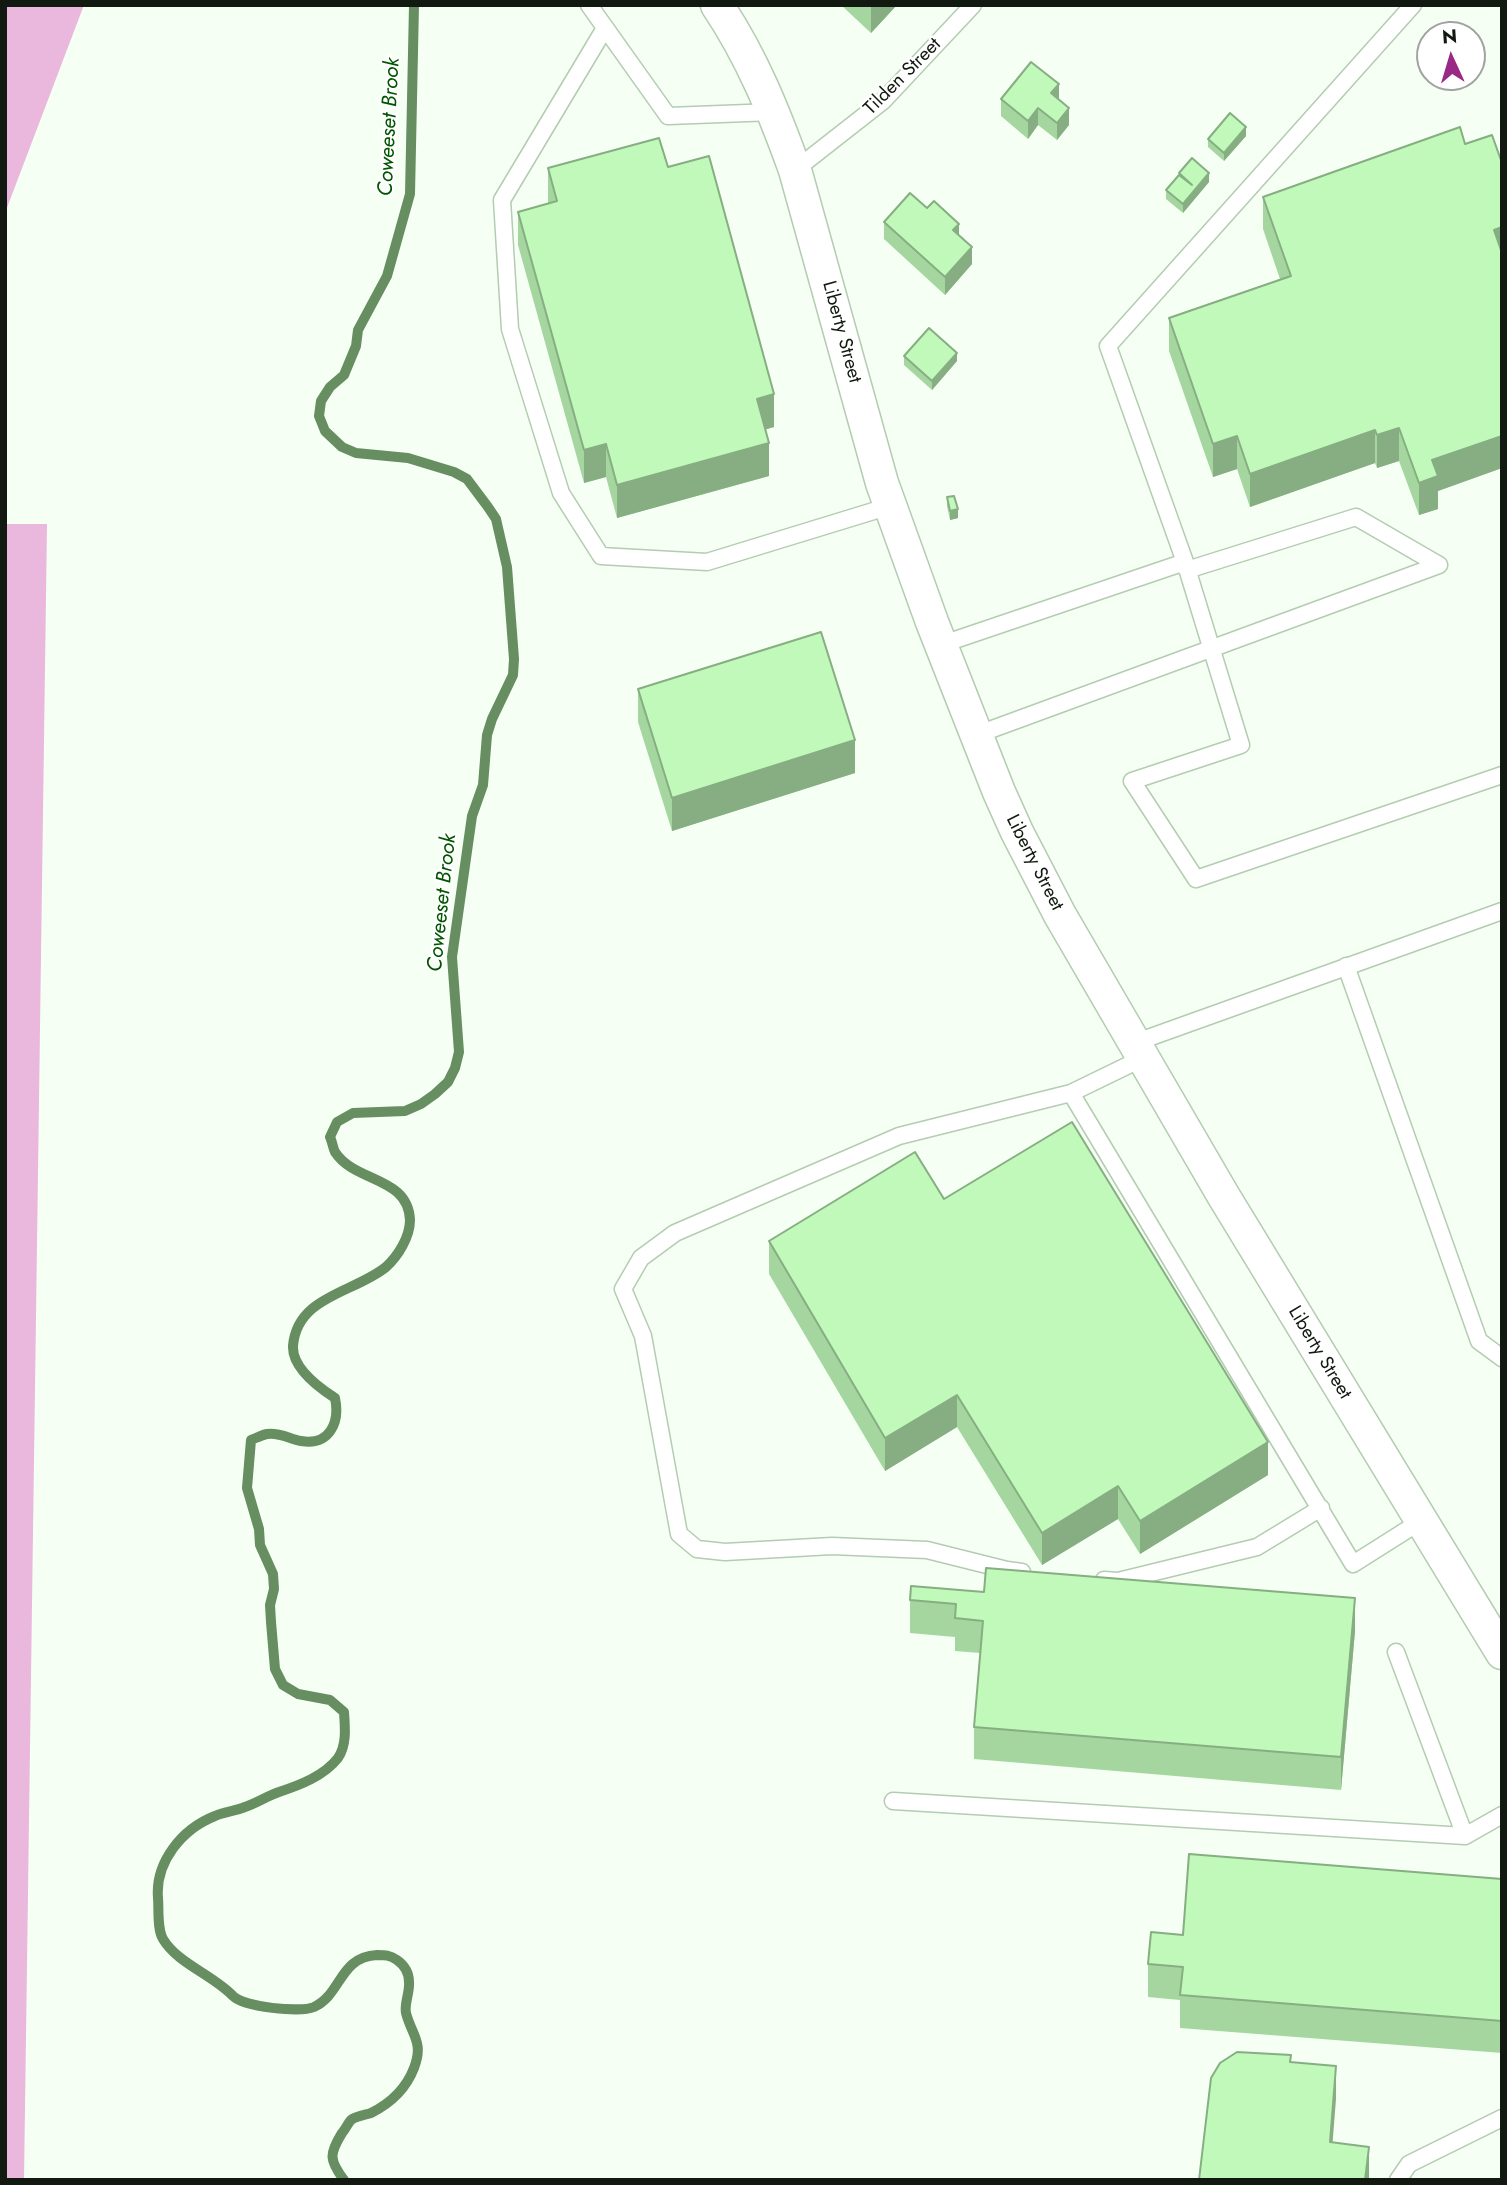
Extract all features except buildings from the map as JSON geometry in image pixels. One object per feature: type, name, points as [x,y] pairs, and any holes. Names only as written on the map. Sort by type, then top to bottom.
[{"type":"street","name":"Liberty Street","points":[[717,5],[749,57],[774,112],[795,170],[890,506],[940,645],[1017,832],[1060,915],[1223,1195],[1502,1653]]},
{"type":"lane","points":[[589,5],[668,116],[774,112]]},
{"type":"lane","name":"Tilden Street","points":[[795,170],[883,101],[973,5]]},
{"type":"lane","points":[[1413,5],[1108,346],[1186,566],[1241,745],[1132,781],[1196,879],[1502,775]]},
{"type":"lane","points":[[606,28],[502,200],[510,329],[561,493],[601,556],[707,562],[890,506]]},
{"type":"lane","points":[[940,645],[1186,566],[1356,517],[1439,565],[976,735]]},
{"type":"lane","points":[[1035,1573],[1007,1570],[927,1550],[832,1546],[725,1552],[697,1549],[679,1534],[643,1336],[623,1289],[641,1258],[675,1234],[899,1136],[1071,1093],[1139,1050],[1346,966],[1502,911]]},
{"type":"lane","points":[[1346,966],[1479,1341],[1502,1358]]},
{"type":"lane","points":[[1071,1093],[1353,1564],[1421,1521]]},
{"type":"lane","points":[[1090,1578],[1118,1581],[1257,1547],[1321,1508]]},
{"type":"lane","points":[[1396,1652],[1465,1836]]},
{"type":"lane","points":[[893,1801],[1465,1836],[1502,1815]]},
{"type":"lane","points":[[1398,2180],[1409,2164],[1502,2118]]},
{"type":"shaded area","points":[[5,5],[84,5],[5,213]]},
{"type":"shaded area","points":[[5,524],[47,524],[24,2180],[5,2180]]},
{"type":"waterway","name":"Coweeset Brook","points":[[344,2180],[332,2157],[342,2133],[351,2120],[371,2113],[397,2095],[411,2076],[417,2059],[416,2039],[406,2013],[409,1986],[406,1969],[390,1956],[365,1957],[348,1969],[323,2001],[307,2009],[260,2006],[239,2000],[177,1955],[163,1939],[160,1930],[158,1885],[161,1872],[173,1848],[192,1829],[215,1816],[311,1779],[326,1770],[338,1758],[343,1747],[344,1712],[330,1700],[298,1694],[283,1685],[275,1669],[270,1605],[274,1589],[273,1574],[260,1545],[259,1529],[247,1488],[251,1440],[271,1434],[311,1442],[326,1436],[331,1430],[336,1416],[335,1398],[314,1383],[297,1362],[293,1346],[297,1329],[305,1316],[316,1306],[386,1267],[406,1239],[410,1220],[407,1206],[400,1195],[391,1187],[344,1162],[335,1152],[330,1137],[337,1122],[353,1113],[405,1111],[421,1104],[448,1082],[455,1068],[459,1052],[452,957],[472,816],[483,785],[487,735],[513,675],[507,567],[496,519],[488,507],[467,479],[454,472],[408,458],[356,453],[342,447],[325,431],[319,416],[321,401],[330,387],[344,375],[356,346],[358,330],[387,276],[410,194],[414,5]]}]
